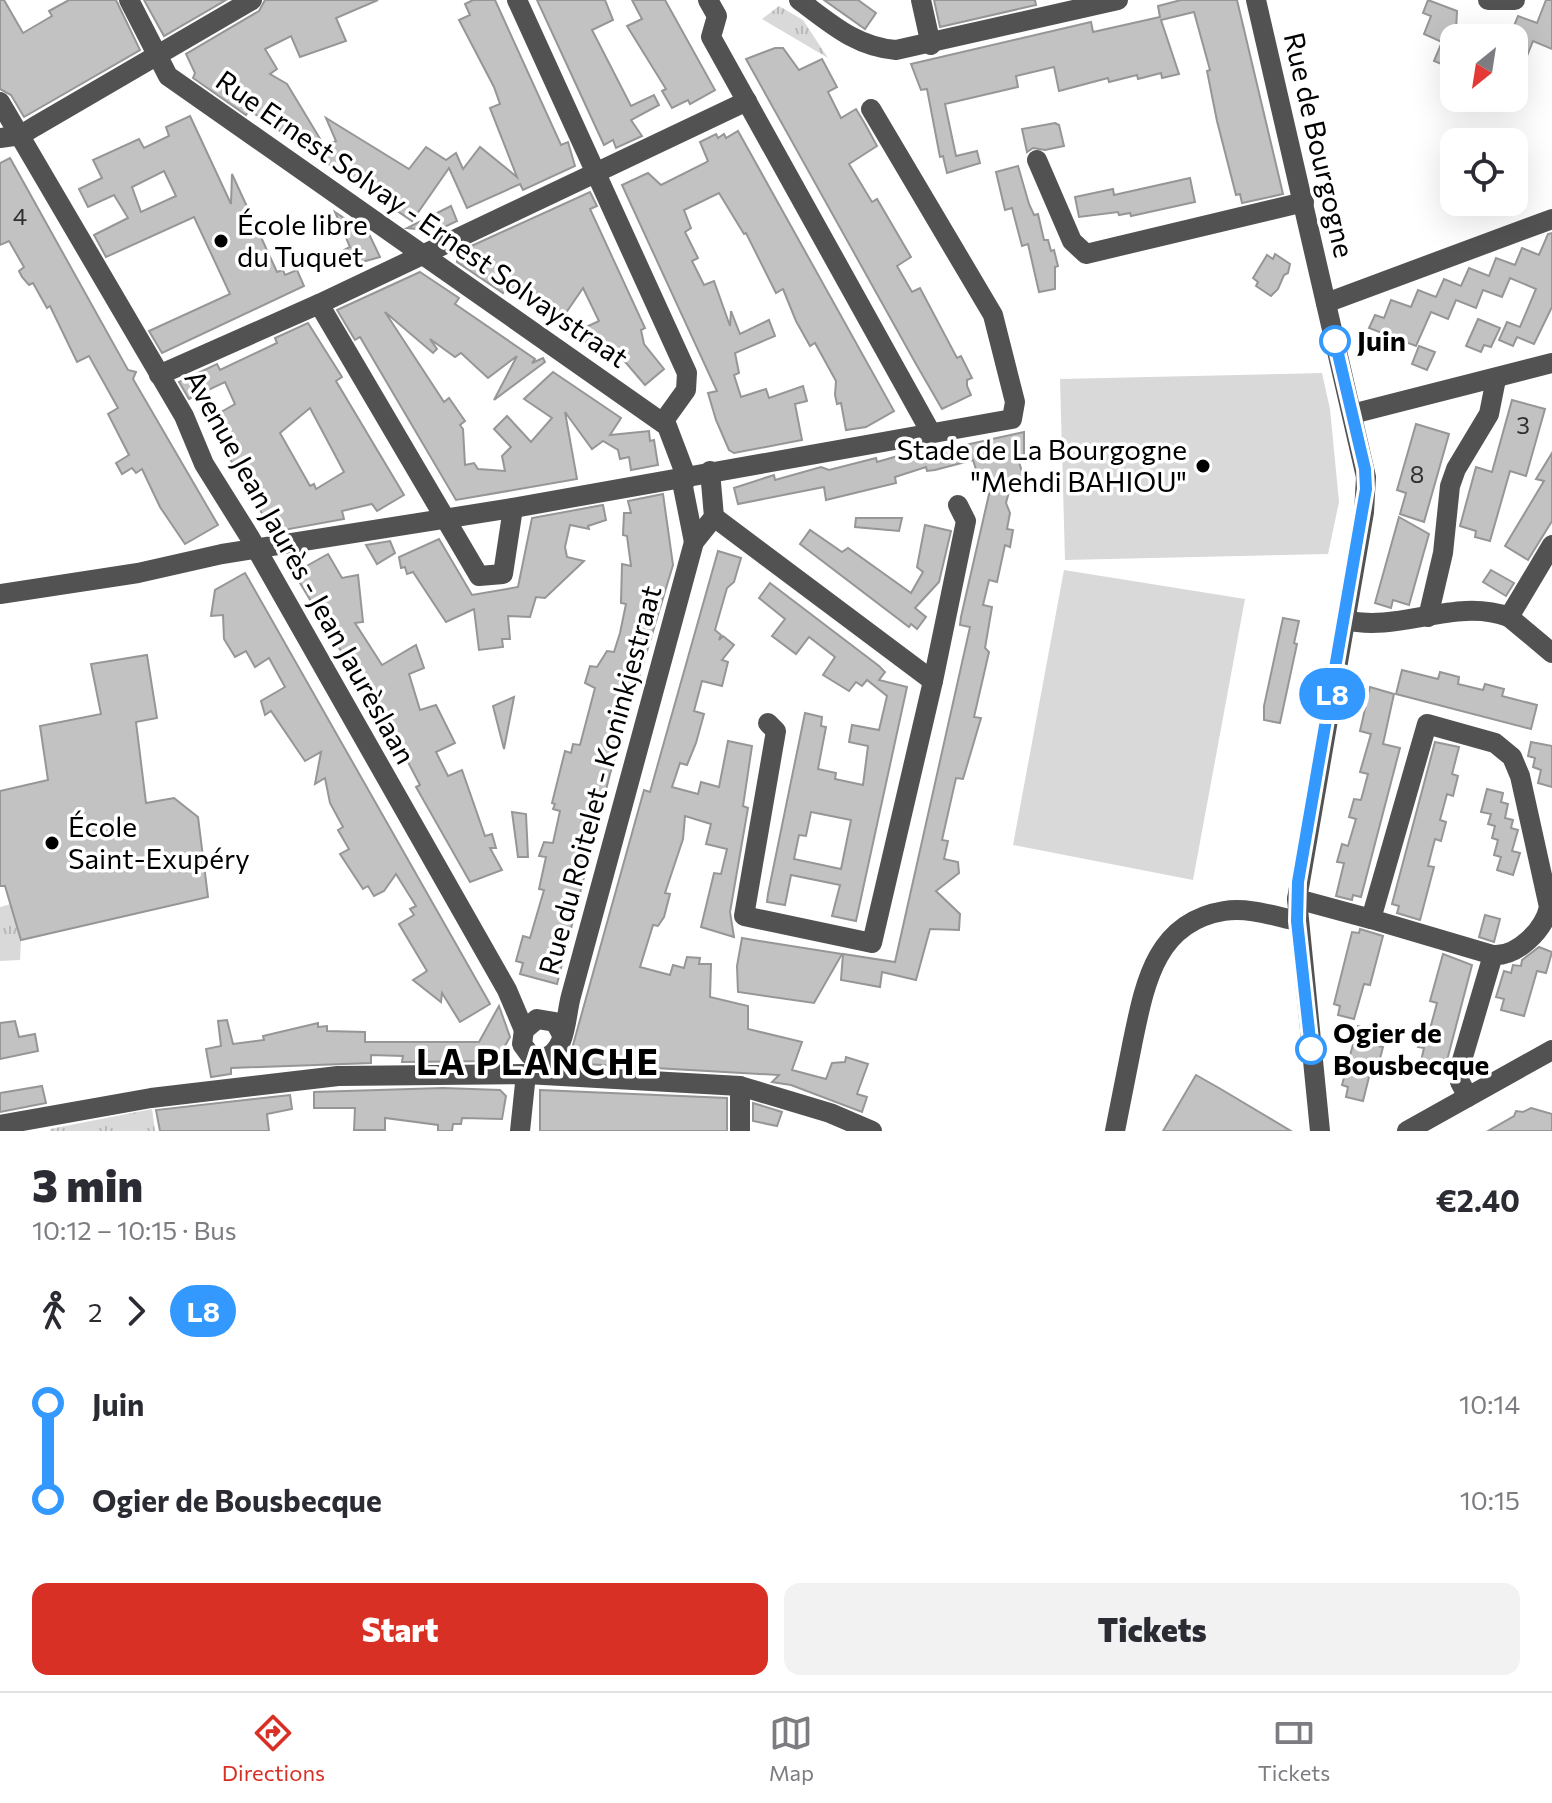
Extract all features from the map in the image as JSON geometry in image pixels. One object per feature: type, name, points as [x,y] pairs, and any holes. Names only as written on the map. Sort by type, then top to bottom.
[{"type":"street","name":"Rue Ernest Solvay - Ernest Solvaystraat","points":[[129,0],[168,76],[663,422]]},
{"type":"street","points":[[10,136],[252,0]]},
{"type":"street","points":[[517,0],[687,373],[686,390],[663,422]]},
{"type":"street","points":[[708,0],[717,16],[711,37],[930,431]]},
{"type":"street","points":[[799,0],[854,40],[874,48],[907,50],[1118,0]]},
{"type":"street","points":[[921,0],[931,45]]},
{"type":"street","name":"Rue de Bourgogne","points":[[1256,0],[1352,414],[1366,489],[1297,899],[1320,1131]]},
{"type":"street","points":[[1488,0],[1515,0]]},
{"type":"street","points":[[159,375],[319,304],[747,101]]},
{"type":"street","name":"Avenue Jean Jaurès - Jean Jaurèslaan","points":[[0,102],[10,136],[184,416],[204,464],[257,549],[507,990],[529,1060]]},
{"type":"street","points":[[0,594],[138,573],[257,549],[513,508],[930,431],[1012,419],[1015,402],[993,315],[871,109]]},
{"type":"street","points":[[1037,160],[1072,241],[1086,254],[1304,202]]},
{"type":"street","points":[[1326,303],[1552,219]]},
{"type":"street","points":[[319,304],[442,518],[479,576],[503,574],[513,508]]},
{"type":"street","points":[[1352,414],[1552,363]]},
{"type":"street","points":[[1428,617],[1443,553],[1450,486],[1456,469],[1489,414],[1496,379]]},
{"type":"street","name":"Rue du Roitelet - Koninkjestraat","points":[[663,422],[673,435],[686,476],[683,487],[694,542]]},
{"type":"street","points":[[710,471],[714,517],[933,681]]},
{"type":"street","points":[[768,723],[776,731],[744,916],[872,943],[933,681],[966,521],[958,505]]},
{"type":"street","name":"Rue du Roitelet - Koninkjestraat","points":[[529,1060],[559,1050],[561,1033],[694,542],[714,517]]},
{"type":"street","points":[[1509,617],[1552,545]]},
{"type":"street","points":[[1345,620],[1371,625],[1465,611],[1509,617],[1552,653]]},
{"type":"street","points":[[1297,899],[1493,955],[1513,951],[1536,932],[1547,913],[1549,897],[1516,765],[1502,748],[1427,724],[1371,919]]},
{"type":"street","points":[[1115,1131],[1143,994],[1150,969],[1167,940],[1194,920],[1226,910],[1245,910],[1297,921]]},
{"type":"street","points":[[1468,1097],[1460,1082],[1460,1067],[1493,955]]},
{"type":"street","points":[[520,1131],[532,1021],[543,1018],[555,1022],[561,1033]]},
{"type":"street","points":[[1407,1131],[1552,1050]]},
{"type":"street","points":[[0,1125],[151,1098],[338,1076],[529,1060],[740,1086],[830,1113],[872,1131]]},
{"type":"street","points":[[740,1086],[740,1131]]},
{"type":"green space","points":[[779,6],[803,20],[828,58],[762,19]]},
{"type":"green space","points":[[1322,373],[1330,409],[1339,502],[1328,554],[1065,560],[1060,379]]},
{"type":"green space","points":[[1064,570],[1245,599],[1193,880],[1013,845]]},
{"type":"green space","points":[[11,904],[21,940],[20,960],[0,961],[0,907]]},
{"type":"green space","points":[[152,1109],[155,1131],[50,1131],[50,1129]]},
{"type":"building","points":[[0,0],[4,0],[23,33],[52,16],[49,11],[69,0],[116,0],[140,50],[24,117],[11,95],[0,89]]},
{"type":"building","points":[[144,0],[226,0],[164,36]]},
{"type":"building","points":[[265,0],[378,0],[336,18],[346,41],[300,57],[291,36],[265,49],[277,69],[270,74],[287,84],[325,147],[336,141],[326,118],[409,169],[426,147],[446,160],[456,153],[463,169],[480,147],[517,177],[490,108],[500,104],[494,87],[459,20],[470,15],[465,4],[473,0],[495,0],[561,145],[568,142],[575,166],[523,190],[520,184],[467,208],[449,168],[412,221],[249,110],[246,115],[193,78],[195,73],[186,54],[259,11]]},
{"type":"building","points":[[537,0],[605,0],[613,20],[592,30],[631,106],[654,95],[659,105],[631,120],[642,136],[616,148],[613,140],[604,145]]},
{"type":"building","points":[[632,0],[665,0],[715,90],[690,104],[688,100],[672,108],[662,91],[666,89],[627,26],[642,19]]},
{"type":"building","points":[[824,0],[858,0],[876,13],[865,29]]},
{"type":"building","points":[[934,0],[1035,0],[1036,5],[940,27]]},
{"type":"building","points":[[1181,0],[1237,0],[1283,194],[1242,203],[1240,194],[1236,195],[1217,121],[1207,71],[1210,70],[1194,12],[1161,20],[1179,74],[1162,78],[1161,73],[1138,79],[1137,75],[1109,82],[1108,78],[1059,91],[1054,67],[1016,76],[1018,87],[945,104],[956,156],[977,151],[980,163],[947,173],[943,156],[940,157],[927,89],[921,90],[911,64],[1091,22],[1093,32],[1160,17],[1158,6]]},
{"type":"building","points":[[1428,0],[1457,11],[1456,24],[1440,24],[1440,41],[1424,34],[1431,16],[1423,13]]},
{"type":"building","points":[[1546,0],[1552,0],[1552,49],[1533,41],[1528,54],[1528,24],[1515,24],[1518,16],[1537,23]]},
{"type":"building","points":[[1440,47],[1440,63],[1434,61]]},
{"type":"building","points":[[783,48],[799,70],[822,59],[837,87],[828,92],[841,118],[856,109],[865,124],[877,146],[849,164],[872,202],[877,199],[911,257],[897,266],[912,292],[920,288],[957,358],[961,356],[972,378],[967,380],[971,395],[942,409],[916,364],[746,59]]},
{"type":"building","points":[[190,116],[231,204],[232,174],[277,272],[283,270],[285,275],[297,270],[304,286],[162,353],[149,331],[230,294],[194,217],[106,257],[94,235],[128,218],[114,195],[88,207],[79,189],[102,178],[93,160],[139,139],[144,148],[169,136],[166,127]],"holes":[[[164,171],[176,196],[141,212],[132,187]]]},
{"type":"building","points":[[1055,123],[1059,125],[1064,146],[1045,150],[1033,148],[1027,152],[1022,129]]},
{"type":"building","points":[[738,131],[894,411],[866,427],[846,430],[841,403],[837,404],[835,395],[836,381],[815,343],[810,346],[783,289],[776,293],[746,233],[719,193],[684,210],[691,228],[685,232],[698,258],[692,261],[704,285],[714,281],[730,326],[731,311],[740,334],[769,320],[775,336],[735,353],[739,373],[734,375],[741,397],[766,389],[769,398],[803,386],[807,401],[795,404],[802,440],[734,453],[729,450],[716,420],[708,393],[717,391],[622,185],[648,173],[661,185],[708,161],[700,142],[716,134],[718,138],[724,134],[726,138]]},
{"type":"building","points":[[10,158],[128,370],[136,372],[133,379],[218,525],[185,544],[160,507],[142,469],[136,473],[132,468],[122,474],[116,463],[129,455],[108,414],[118,408],[89,356],[77,362],[50,306],[47,308],[33,283],[29,285],[22,277],[19,271],[24,267],[9,241],[0,245],[0,163]]},
{"type":"building","points":[[1018,166],[1029,204],[1034,215],[1038,214],[1044,240],[1048,240],[1051,251],[1054,250],[1058,266],[1055,267],[1055,289],[1039,292],[1028,244],[1022,246],[1012,208],[1005,210],[996,172]]},
{"type":"building","points":[[1190,178],[1195,202],[1131,216],[1130,213],[1119,215],[1118,212],[1079,217],[1075,197],[1113,189],[1114,195]]},
{"type":"building","points":[[590,192],[597,206],[590,209],[645,328],[641,330],[644,344],[664,369],[645,385],[609,343],[598,350],[585,341],[591,339],[586,327],[599,321],[583,288],[559,323],[507,287],[503,293],[457,262],[458,253],[467,248]]},
{"type":"building","points":[[451,206],[457,221],[436,231],[407,228]]},
{"type":"building","points":[[335,212],[370,236],[380,257],[351,265],[344,250],[350,247]]},
{"type":"building","points":[[1552,233],[1552,307],[1534,344],[1517,337],[1513,346],[1499,340],[1507,322],[1520,327],[1536,289],[1510,278],[1502,297],[1483,290],[1476,308],[1456,300],[1448,319],[1431,312],[1416,346],[1369,328],[1375,315],[1384,318],[1391,300],[1411,307],[1418,290],[1436,297],[1444,279],[1461,286],[1469,268],[1489,276],[1496,258],[1515,265],[1522,248],[1539,255],[1548,234]]},
{"type":"building","points":[[1275,254],[1290,264],[1288,273],[1271,296],[1256,286],[1258,282],[1253,278],[1267,255],[1273,259]]},
{"type":"building","points":[[420,272],[459,298],[455,304],[535,359],[532,363],[543,358],[545,362],[494,400],[517,356],[488,378],[461,353],[455,357],[430,339],[437,349],[433,353],[385,312],[444,402],[449,398],[465,421],[460,425],[463,429],[465,465],[474,463],[478,469],[505,471],[502,456],[511,447],[494,429],[507,416],[531,442],[552,418],[524,399],[553,372],[621,418],[610,435],[649,431],[650,441],[654,440],[658,465],[631,470],[629,457],[620,459],[618,450],[603,441],[592,449],[565,412],[577,479],[456,500],[360,337],[355,340],[337,310]]},
{"type":"building","points":[[1478,319],[1500,328],[1491,347],[1484,345],[1481,352],[1466,346]]},
{"type":"building","points":[[308,323],[342,377],[336,381],[404,495],[377,511],[372,504],[342,511],[344,519],[273,532],[207,420],[235,404],[225,382],[189,399],[179,382],[217,364],[220,370],[277,343],[275,338]],"holes":[[[310,408],[344,472],[316,489],[314,484],[310,486],[280,433]]]},
{"type":"building","points":[[1419,346],[1435,352],[1427,370],[1412,364]]},
{"type":"building","points":[[1512,400],[1545,409],[1526,476],[1510,471],[1490,541],[1475,537],[1476,531],[1460,526],[1476,467],[1492,472]]},
{"type":"building","points":[[1416,424],[1449,434],[1424,522],[1400,514],[1406,493],[1397,490]]},
{"type":"building","points":[[1024,432],[1024,458],[1018,459],[1026,484],[1010,488],[1006,503],[1010,513],[1007,529],[1013,530],[1010,547],[1005,545],[997,582],[989,580],[983,605],[992,607],[985,648],[989,652],[974,717],[981,718],[963,779],[956,778],[942,840],[948,841],[944,859],[958,862],[959,873],[936,891],[960,914],[959,930],[930,929],[916,980],[882,972],[880,987],[841,980],[843,954],[895,962],[970,627],[960,625],[961,617],[992,481],[979,479],[973,460],[935,470],[927,471],[926,467],[895,477],[896,483],[826,500],[824,487],[738,504],[734,488],[774,475],[775,480],[821,467],[829,470],[876,458],[877,462],[915,451],[916,456]]},
{"type":"building","points":[[1552,453],[1552,521],[1528,560],[1505,546],[1544,481],[1536,479]]},
{"type":"building","points":[[663,494],[673,565],[610,774],[557,984],[520,974],[523,963],[516,961],[523,936],[530,938],[544,890],[539,889],[546,857],[539,856],[544,842],[553,843],[560,811],[553,809],[555,804],[552,803],[565,751],[571,753],[573,744],[580,745],[595,688],[585,683],[590,666],[597,667],[607,651],[614,652],[620,633],[626,604],[621,603],[622,564],[631,566],[627,536],[623,535],[624,513],[631,513],[628,501]]},
{"type":"building","points":[[603,505],[606,520],[588,526],[589,529],[570,525],[565,547],[567,557],[584,561],[545,598],[536,597],[530,617],[508,616],[510,639],[502,639],[503,647],[479,650],[474,609],[446,622],[413,572],[407,574],[405,567],[401,568],[399,557],[439,539],[472,595],[518,587],[532,518]]},
{"type":"building","points":[[1399,517],[1429,534],[1409,605],[1393,600],[1391,608],[1375,603]]},
{"type":"building","points":[[856,518],[902,518],[899,531],[855,527]]},
{"type":"building","points":[[925,525],[951,531],[939,582],[915,608],[926,617],[917,629],[911,624],[909,627],[800,544],[810,530],[842,552],[848,548],[911,593],[923,572],[917,567]]},
{"type":"building","points":[[390,541],[395,553],[377,564],[366,545]]},
{"type":"building","points":[[718,551],[741,558],[734,582],[727,588],[715,630],[721,635],[719,640],[723,636],[734,645],[722,660],[728,662],[722,686],[702,681],[694,711],[704,714],[696,743],[687,765],[680,763],[672,787],[698,794],[701,782],[719,787],[728,741],[752,746],[743,806],[748,808],[730,912],[734,937],[701,927],[714,873],[721,874],[727,849],[706,844],[711,824],[685,816],[683,839],[665,893],[670,894],[664,917],[658,926],[653,925],[640,967],[670,975],[673,965],[684,968],[687,957],[700,958],[699,964],[711,964],[710,997],[748,1006],[748,1029],[802,1042],[792,1070],[826,1079],[832,1063],[845,1062],[846,1057],[868,1064],[857,1094],[867,1097],[862,1112],[791,1085],[772,1082],[779,1075],[568,1063],[644,790],[650,792]]},
{"type":"building","points":[[328,554],[342,578],[358,575],[363,622],[355,623],[382,665],[416,645],[424,668],[409,674],[420,710],[436,705],[455,743],[436,752],[448,776],[462,770],[485,836],[492,834],[496,848],[490,848],[502,870],[470,882],[416,787],[420,785],[409,764],[294,573]]},
{"type":"building","points":[[1491,570],[1514,583],[1506,596],[1483,582]]},
{"type":"building","points":[[245,573],[490,1004],[460,1022],[442,993],[441,1002],[413,980],[427,971],[399,924],[414,915],[410,909],[416,906],[396,874],[384,891],[374,896],[368,886],[363,889],[340,854],[349,849],[338,830],[343,827],[330,803],[325,778],[315,784],[321,752],[305,761],[271,711],[265,715],[261,701],[285,687],[269,658],[255,667],[246,651],[235,657],[224,639],[223,615],[211,616],[215,590]]},
{"type":"building","points":[[770,583],[879,666],[885,672],[879,680],[907,687],[856,921],[832,916],[840,885],[791,875],[785,905],[767,902],[768,894],[805,713],[822,717],[821,726],[826,727],[818,769],[836,773],[835,779],[863,785],[868,746],[849,742],[852,725],[879,730],[887,696],[867,680],[862,686],[856,682],[849,691],[823,675],[835,657],[809,637],[796,654],[772,636],[785,619],[759,598]],"holes":[[[811,812],[851,820],[841,869],[794,859],[799,835],[806,836]]]},
{"type":"building","points":[[1283,618],[1299,621],[1280,723],[1264,720],[1264,706]]},
{"type":"building","points":[[147,655],[157,718],[136,722],[146,803],[174,798],[198,817],[208,897],[21,940],[5,886],[0,886],[0,791],[48,780],[40,726],[101,714],[91,664]]},
{"type":"building","points":[[1402,670],[1438,679],[1440,672],[1459,677],[1458,684],[1483,690],[1485,684],[1504,689],[1502,696],[1537,705],[1531,729],[1396,694]]},
{"type":"building","points":[[1370,687],[1394,694],[1383,744],[1400,748],[1361,897],[1353,895],[1352,900],[1336,896],[1344,863],[1337,862],[1342,844],[1348,846],[1356,819],[1349,817],[1354,799],[1361,800],[1368,774],[1360,772],[1371,734],[1360,731]]},
{"type":"building","points":[[514,697],[504,749],[493,706]]},
{"type":"building","points":[[1435,742],[1459,747],[1452,774],[1458,776],[1453,796],[1447,794],[1440,820],[1446,822],[1441,841],[1435,839],[1428,866],[1434,867],[1420,920],[1397,913],[1399,906],[1392,904]]},
{"type":"building","points":[[1531,742],[1552,746],[1552,787],[1538,783],[1541,770],[1533,767],[1535,758],[1528,756]]},
{"type":"building","points":[[1487,789],[1503,793],[1501,802],[1508,804],[1505,818],[1513,820],[1511,828],[1518,830],[1512,851],[1520,853],[1513,875],[1497,870],[1501,857],[1494,855],[1498,840],[1492,838],[1495,826],[1488,824],[1491,814],[1481,812]]},
{"type":"building","points":[[512,812],[526,814],[528,857],[518,857]]},
{"type":"building","points":[[1485,915],[1500,919],[1494,942],[1479,937]]},
{"type":"building","points":[[1360,929],[1383,936],[1370,985],[1364,984],[1354,1019],[1338,1015],[1340,1006],[1334,1004],[1352,932],[1359,933]]},
{"type":"building","points":[[742,938],[842,954],[814,1003],[738,992],[737,966]]},
{"type":"building","points":[[1539,947],[1552,952],[1546,973],[1537,971],[1524,1016],[1501,1010],[1504,999],[1496,997],[1504,971],[1511,973],[1513,965],[1521,966],[1522,960]]},
{"type":"building","points":[[1443,954],[1472,965],[1445,1068],[1421,1061],[1424,1048],[1418,1047],[1423,1027],[1430,1029],[1437,1003],[1430,1001]]},
{"type":"building","points":[[499,1006],[510,1037],[497,1060],[402,1062],[403,1056],[371,1055],[371,1063],[231,1068],[231,1074],[211,1077],[206,1049],[221,1046],[218,1021],[227,1020],[233,1044],[264,1040],[263,1036],[318,1023],[318,1027],[327,1026],[327,1031],[365,1032],[365,1042],[479,1042]]},
{"type":"building","points":[[15,1021],[19,1037],[35,1034],[38,1051],[0,1059],[0,1023]]},
{"type":"building","points":[[1358,1026],[1380,1033],[1377,1046],[1383,1047],[1378,1066],[1372,1065],[1363,1101],[1346,1097],[1348,1087],[1342,1085]]},
{"type":"building","points":[[1196,1075],[1219,1088],[1291,1131],[1163,1131]]},
{"type":"building","points":[[42,1086],[46,1103],[0,1112],[0,1093]]},
{"type":"building","points":[[443,1088],[500,1090],[506,1096],[502,1119],[462,1118],[461,1124],[453,1124],[452,1131],[438,1131],[438,1125],[385,1118],[385,1130],[354,1130],[355,1108],[314,1108],[314,1092]]},
{"type":"building","points":[[540,1090],[727,1098],[727,1131],[540,1131]]},
{"type":"building","points":[[290,1095],[292,1109],[267,1114],[269,1131],[160,1131],[156,1110]]},
{"type":"building","points":[[753,1103],[782,1112],[777,1126],[753,1121]]},
{"type":"building","points":[[1531,1108],[1552,1114],[1552,1131],[1488,1131],[1514,1116],[1516,1111]]},
{"type":"bus line","name":"L8","points":[[1311,1049],[1297,921],[1299,870],[1366,489],[1365,469],[1335,341]]},
{"type":"place","name":"École libre du Tuquet","points":[[221,241]]},
{"type":"place","name":"Juin","points":[[1335,341]]},
{"type":"place","name":"Stade de La Bourgogne \"Mehdi BAHIOU\"","points":[[1203,466]]},
{"type":"place","name":"École Saint-Exupéry","points":[[52,843]]},
{"type":"place","name":"Ogier de Bousbecque","points":[[1311,1049]]},
{"type":"district","name":"LA PLANCHE","points":[[538,1062]]}]
